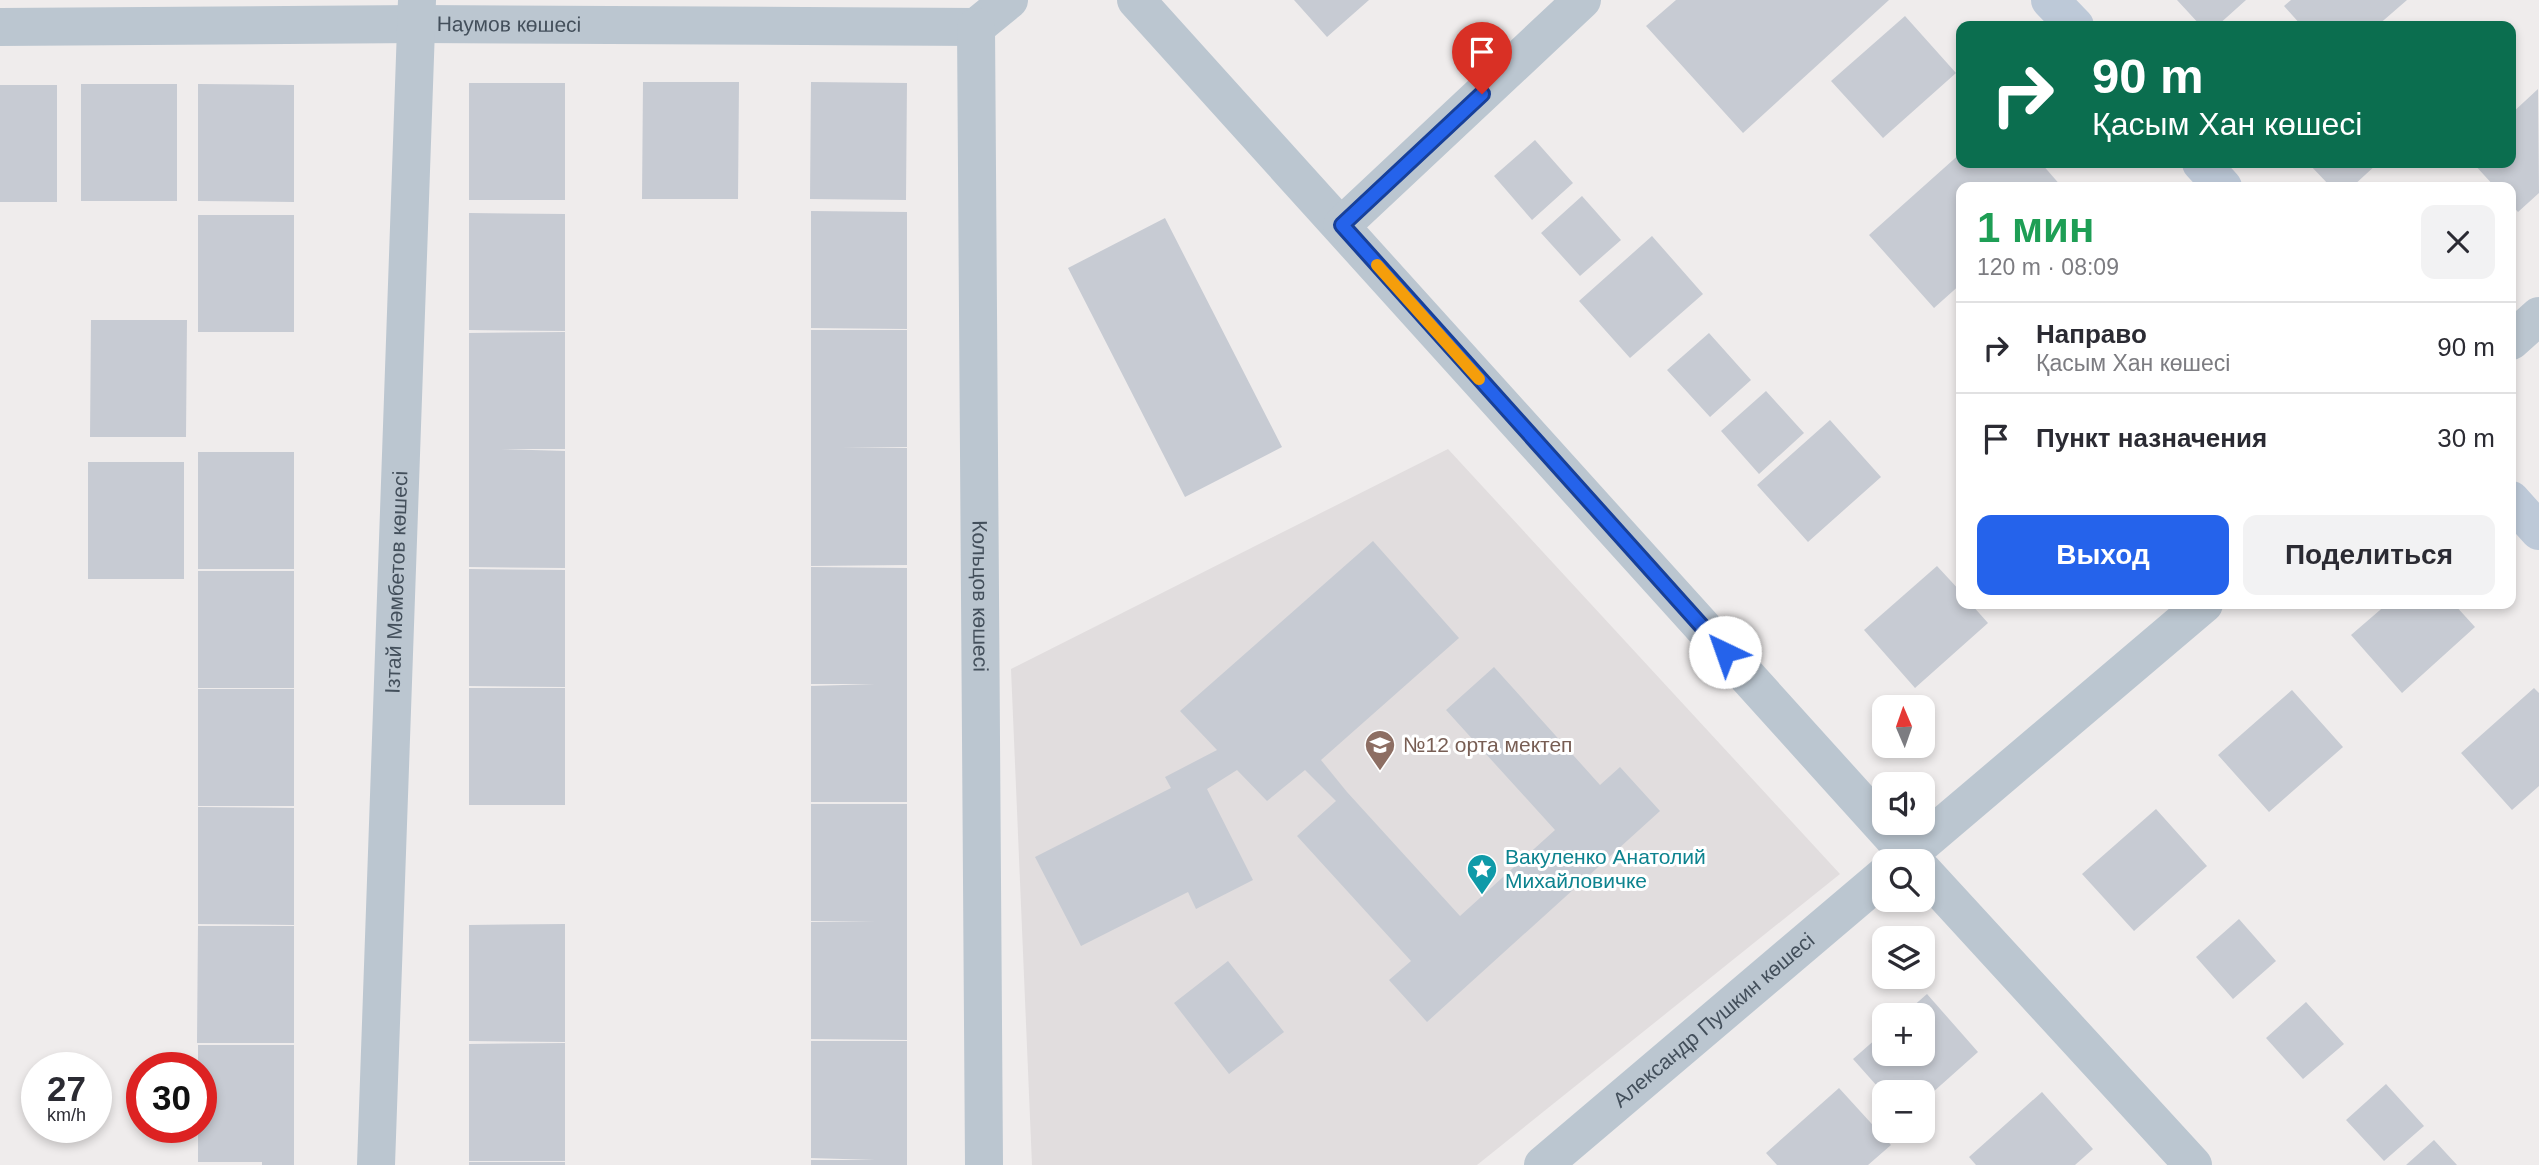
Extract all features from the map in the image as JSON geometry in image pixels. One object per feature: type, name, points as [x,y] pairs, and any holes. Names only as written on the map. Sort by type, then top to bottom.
[{"type":"main road","points":[[2050,0],[2069,21]]},
{"type":"main road","points":[[2206,168],[2218,182]]},
{"type":"main road","points":[[2516,506],[2539,531]]},
{"type":"street","points":[[976,27],[1009,0]]},
{"type":"street","points":[[1136,0],[1342,225],[1892,849]]},
{"type":"street","points":[[1342,225],[1582,0]]},
{"type":"street","name":"Наумов көшесі","points":[[0,27],[417,12],[976,27]]},
{"type":"street","name":"Ізтай Мәмбетов көшесі","points":[[376,1165],[417,12]]},
{"type":"street","name":"Кольцов көшесі","points":[[976,27],[984,1165]]},
{"type":"street","points":[[2516,337],[2539,316]]},
{"type":"street","name":"Александр Пушкин көшесі","points":[[1924,849],[2198,609]]},
{"type":"street","name":"Александр Пушкин көшесі","points":[[1543,1165],[1872,893]]},
{"type":"street","points":[[1935,895],[2193,1165]]},
{"type":"shaded area","name":"№12 орта мектеп","points":[[1448,449],[1840,874],[1477,1165],[1032,1165],[1011,669]]},
{"type":"building","points":[[1294,0],[1369,0],[1327,37]]},
{"type":"building","points":[[1676,0],[1889,0],[1743,133],[1646,26]]},
{"type":"building","points":[[2177,0],[2246,0],[2223,21],[2196,21]]},
{"type":"building","points":[[2291,0],[2407,0],[2383,21],[2298,21],[2284,6]]},
{"type":"building","points":[[1905,16],[1956,73],[1883,138],[1831,81]]},
{"type":"building","points":[[643,82],[739,82],[738,199],[642,199]]},
{"type":"building","points":[[811,82],[907,83],[906,200],[810,199]]},
{"type":"building","points":[[469,83],[565,83],[565,200],[469,200]]},
{"type":"building","points":[[81,84],[177,84],[177,201],[81,201]]},
{"type":"building","points":[[198,84],[294,85],[294,202],[198,201]]},
{"type":"building","points":[[0,85],[57,85],[57,202],[0,202]]},
{"type":"building","points":[[2538,89],[2539,193],[2518,212],[2516,182],[2490,182],[2478,168],[2516,168],[2516,109]]},
{"type":"building","points":[[1535,140],[1573,183],[1532,220],[1494,176]]},
{"type":"building","points":[[1956,157],[1956,168],[2045,168],[2058,182],[1956,182],[1956,288],[1934,308],[1869,235]]},
{"type":"building","points":[[2313,168],[2373,168],[2357,182],[2326,182]]},
{"type":"building","points":[[1582,196],[1621,240],[1580,276],[1541,233]]},
{"type":"building","points":[[811,211],[907,212],[907,329],[811,328]]},
{"type":"building","points":[[469,213],[565,214],[565,331],[469,330]]},
{"type":"building","points":[[198,215],[294,215],[294,332],[198,332]]},
{"type":"building","points":[[1165,218],[1282,447],[1185,497],[1068,268]]},
{"type":"building","points":[[1652,236],[1703,294],[1630,358],[1579,301]]},
{"type":"building","points":[[91,320],[187,320],[186,437],[90,437]]},
{"type":"building","points":[[811,330],[907,330],[907,447],[843,447],[907,448],[907,565],[811,566]]},
{"type":"building","points":[[565,332],[565,449],[501,449],[565,451],[565,568],[469,567],[469,333]]},
{"type":"building","points":[[1709,333],[1751,380],[1710,417],[1667,370]]},
{"type":"building","points":[[1766,391],[1804,433],[1759,474],[1721,431]]},
{"type":"building","points":[[1830,420],[1881,477],[1808,542],[1757,485]]},
{"type":"building","points":[[198,452],[294,452],[294,569],[198,569]]},
{"type":"building","points":[[88,462],[184,462],[184,579],[88,579]]},
{"type":"building","points":[[1373,541],[1459,638],[1321,760],[1460,916],[1555,830],[1446,710],[1494,667],[1600,785],[1620,767],[1660,811],[1427,1022],[1389,980],[1411,961],[1297,836],[1336,801],[1305,770],[1267,801],[1237,770],[1207,789],[1253,880],[1196,909],[1188,892],[1081,946],[1035,857],[1171,788],[1165,777],[1217,750],[1180,711]]},
{"type":"building","points":[[1937,566],[1956,587],[1956,609],[1975,609],[1988,623],[1915,688],[1864,630]]},
{"type":"building","points":[[811,567],[907,568],[907,802],[811,802],[811,686],[875,684],[811,684]]},
{"type":"building","points":[[469,569],[565,570],[565,687],[469,686]]},
{"type":"building","points":[[198,571],[294,571],[294,688],[198,688]]},
{"type":"building","points":[[2381,609],[2459,609],[2475,627],[2402,693],[2351,635]]},
{"type":"building","points":[[469,688],[565,688],[565,805],[469,805]]},
{"type":"building","points":[[2534,688],[2539,693],[2539,786],[2512,810],[2461,753]]},
{"type":"building","points":[[198,689],[294,689],[294,806],[198,806]]},
{"type":"building","points":[[2292,690],[2343,747],[2269,812],[2218,755]]},
{"type":"building","points":[[811,804],[907,804],[907,1040],[811,1039],[811,922],[875,922],[811,921]]},
{"type":"building","points":[[198,807],[294,808],[294,925],[198,924]]},
{"type":"building","points":[[2156,809],[2207,866],[2134,931],[2082,874]]},
{"type":"building","points":[[2239,919],[2276,961],[2233,999],[2196,957]]},
{"type":"building","points":[[565,924],[565,1042],[469,1041],[469,925]]},
{"type":"building","points":[[198,926],[294,926],[294,1043],[197,1043]]},
{"type":"building","points":[[1228,961],[1284,1032],[1229,1074],[1174,1003]]},
{"type":"building","points":[[1927,994],[1935,1003],[1917,1003]]},
{"type":"building","points":[[2306,1002],[2344,1044],[2303,1079],[2266,1038]]},
{"type":"building","points":[[1935,1003],[1978,1052],[1935,1090],[1935,1080],[1872,1080],[1853,1059],[1872,1042],[1872,1066],[1935,1066]]},
{"type":"building","points":[[811,1041],[907,1041],[907,1165],[811,1165],[811,1160],[875,1160],[811,1158]]},
{"type":"building","points":[[565,1043],[565,1161],[469,1161],[469,1044]]},
{"type":"building","points":[[198,1045],[294,1045],[294,1165],[198,1162],[198,1143],[217,1143],[217,1052],[198,1052]]},
{"type":"building","points":[[2386,1084],[2424,1126],[2384,1161],[2346,1120]]},
{"type":"building","points":[[1839,1088],[1872,1124],[1872,1143],[1891,1145],[1868,1165],[1777,1165],[1766,1153]]},
{"type":"building","points":[[2042,1092],[2093,1149],[2075,1165],[1976,1165],[1969,1157]]},
{"type":"building","points":[[2434,1140],[2457,1165],[2406,1165]]},
{"type":"building","points":[[469,1162],[565,1162],[565,1165],[469,1165]]},
{"type":"slow traffic","points":[[1377,265],[1479,379]]},
{"type":"place","name":"№12 орта мектеп","points":[[1380,772]]},
{"type":"place","name":"Вакуленко Анатолий Михайловичке","points":[[1482,896]]},
{"type":"route","points":[[1482,94],[1342,225],[1725,652]]}]
